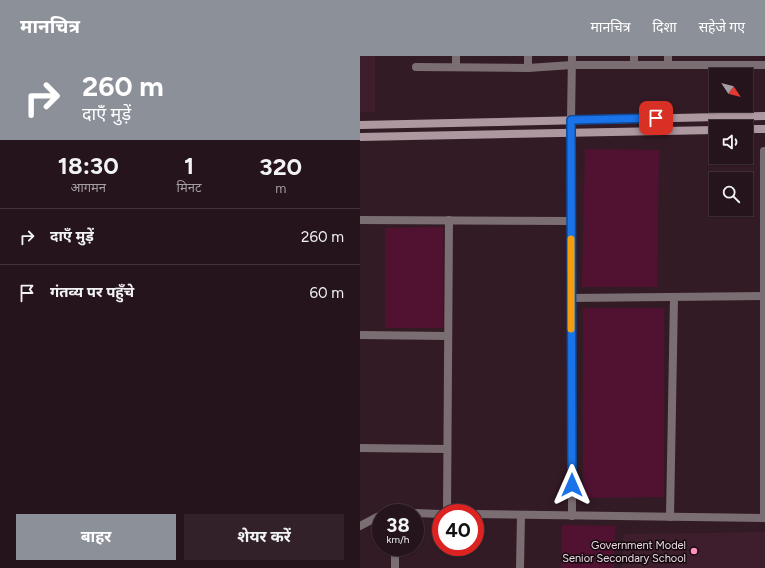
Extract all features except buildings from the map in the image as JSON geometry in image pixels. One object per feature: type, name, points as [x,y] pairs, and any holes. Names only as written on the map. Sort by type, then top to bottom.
[{"type":"main road","points":[[360,125],[765,116]]},
{"type":"main road","points":[[753,129],[765,129]]},
{"type":"main road","points":[[360,137],[709,130]]},
{"type":"street","points":[[456,56],[456,68]]},
{"type":"street","points":[[528,56],[528,68]]},
{"type":"street","points":[[572,56],[570,133],[572,516]]},
{"type":"street","points":[[634,56],[634,65]]},
{"type":"street","points":[[668,56],[668,65]]},
{"type":"street","points":[[719,56],[719,65]]},
{"type":"street","points":[[416,67],[528,68],[572,65],[765,65]]},
{"type":"street","points":[[484,514],[670,518],[765,518],[764,151]]},
{"type":"street","points":[[360,220],[571,221]]},
{"type":"street","points":[[447,504],[449,220]]},
{"type":"street","points":[[571,298],[764,296]]},
{"type":"street","points":[[670,518],[674,298]]},
{"type":"street","points":[[360,335],[448,336]]},
{"type":"street","points":[[360,448],[447,449]]},
{"type":"street","points":[[520,568],[521,515]]},
{"type":"street","points":[[360,526],[372,520]]},
{"type":"street","points":[[395,556],[395,568]]},
{"type":"shaded area","points":[[360,56],[375,56],[375,112],[360,112]]},
{"type":"shaded area","points":[[585,149],[659,150],[657,287],[582,287]]},
{"type":"shaded area","points":[[443,227],[443,328],[385,328],[385,228]]},
{"type":"shaded area","points":[[583,308],[664,308],[664,497],[583,498]]},
{"type":"shaded area","points":[[562,525],[615,526],[614,568],[561,568]]},
{"type":"shaded area","name":"Government Model Senior Secondary School","points":[[765,532],[765,568],[622,568],[623,534]]},
{"type":"slow traffic","points":[[571,239],[571,329]]},
{"type":"place","name":"Government Model Senior Secondary School","points":[[694,551]]},
{"type":"route","points":[[572,485],[571,120],[656,118]]}]
